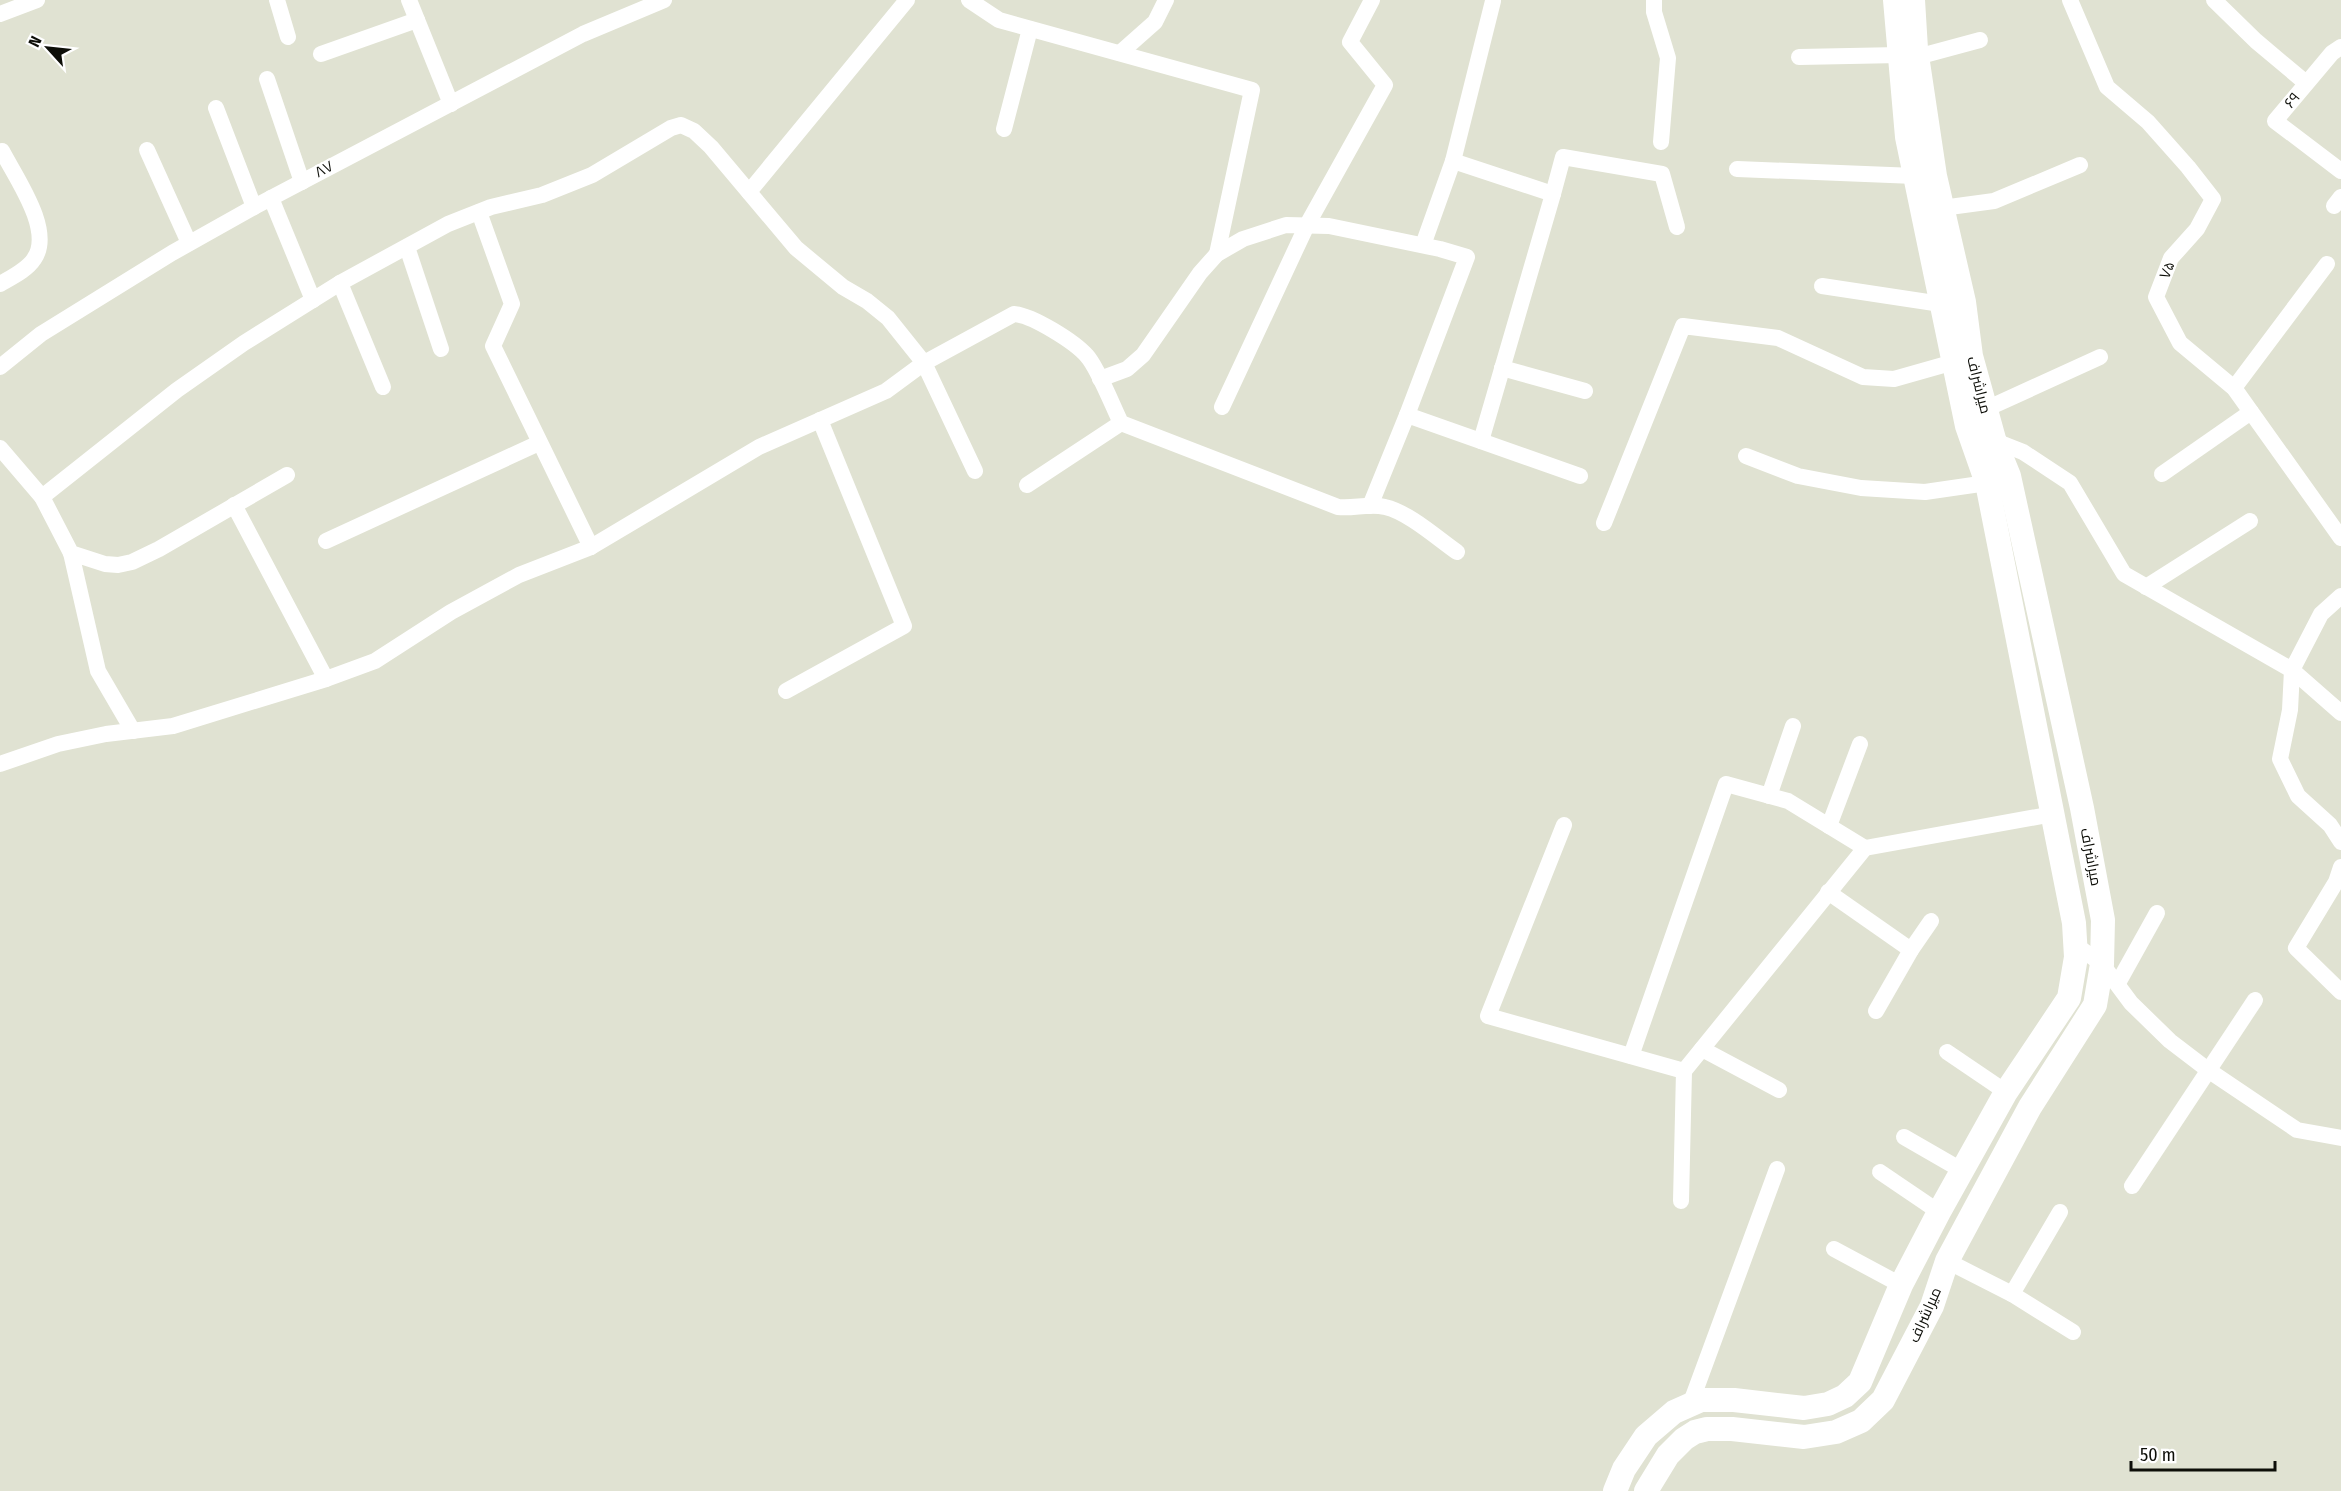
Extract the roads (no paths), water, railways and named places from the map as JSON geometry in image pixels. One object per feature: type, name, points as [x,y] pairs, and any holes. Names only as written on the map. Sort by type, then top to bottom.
[{"type":"street","points":[[8,8],[37,0]]},
{"type":"street","points":[[276,0],[288,37]]},
{"type":"street","points":[[409,0],[452,104]]},
{"type":"street","name":"۸۷","points":[[0,367],[42,334],[189,243],[583,34],[664,0]]},
{"type":"street","points":[[749,192],[907,0]]},
{"type":"street","points":[[969,0],[999,20],[1252,90],[1218,254]]},
{"type":"street","points":[[1120,53],[1155,22],[1166,0]]},
{"type":"street","points":[[1222,406],[1307,225],[1385,85],[1350,42],[1372,0]]},
{"type":"street","points":[[1423,245],[1453,161],[1493,0]]},
{"type":"street","points":[[1654,0],[1654,12],[1668,58],[1661,142]]},
{"type":"street","name":"میراشراف","points":[[1646,1491],[1668,1455],[1684,1439],[1695,1432],[1707,1429],[1732,1429],[1804,1437],[1836,1431],[1861,1421],[1883,1400],[1932,1306],[1947,1261],[2030,1107],[2094,1005],[2102,964],[2103,920],[2082,808],[2009,476],[1982,438],[1986,408],[1971,356],[1964,302],[1926,127],[1895,0]]},
{"type":"street","name":"میراشراف","points":[[1615,1491],[1624,1469],[1646,1436],[1674,1412],[1701,1400],[1734,1400],[1804,1408],[1828,1404],[1845,1396],[1860,1382],[1901,1285],[1939,1212],[2006,1092],[2069,998],[2077,946],[2053,814],[1987,483],[1982,438],[1954,362],[1907,137],[1908,56],[1913,0]]},
{"type":"street","name":"۷۵","points":[[2070,0],[2107,87],[2148,122],[2213,199],[2197,229],[2171,258],[2156,297],[2181,343],[2234,388],[2341,538]]},
{"type":"street","points":[[2214,0],[2256,41],[2306,83]]},
{"type":"street","points":[[321,54],[417,20]]},
{"type":"street","points":[[1004,129],[1030,29]]},
{"type":"street","points":[[1799,57],[1908,56],[1980,40]]},
{"type":"street","name":"۶۹","points":[[2341,47],[2332,53],[2275,121],[2341,171]]},
{"type":"street","points":[[267,79],[302,182]]},
{"type":"street","points":[[216,108],[255,207]]},
{"type":"street","points":[[42,497],[177,390],[244,343],[340,283],[448,224],[491,207],[542,195],[592,175],[671,128],[681,125],[694,131],[711,147],[796,248],[843,287],[867,301],[888,318],[924,363],[975,471]]},
{"type":"street","points":[[147,150],[189,243]]},
{"type":"street","points":[[0,284],[34,261],[40,247],[40,232],[36,217],[2,151]]},
{"type":"street","points":[[1481,441],[1563,157],[1662,174],[1677,227]]},
{"type":"street","points":[[1453,161],[1553,194]]},
{"type":"street","points":[[1942,208],[1994,201],[2080,165]]},
{"type":"street","points":[[1737,169],[1915,176]]},
{"type":"street","points":[[271,198],[314,300]]},
{"type":"street","points":[[479,212],[512,304],[493,346],[591,547]]},
{"type":"street","points":[[1100,380],[1126,369],[1143,355],[1200,273],[1218,254],[1243,239],[1286,225],[1329,226],[1423,245],[1467,257],[1370,506]]},
{"type":"street","points":[[406,247],[441,349]]},
{"type":"street","points":[[2234,388],[2327,264]]},
{"type":"street","points":[[340,283],[383,387]]},
{"type":"street","points":[[1822,286],[1941,304]]},
{"type":"street","points":[[0,764],[58,744],[133,730],[173,726],[326,679],[375,661],[451,612],[519,575],[591,547],[759,447],[886,391],[924,363],[1014,314],[1025,315],[1041,322],[1087,356],[1121,423],[1338,507],[1370,506],[1398,511],[1457,552]]},
{"type":"street","points":[[1604,523],[1683,326],[1778,338],[1863,377],[1894,379],[1954,362]]},
{"type":"street","points":[[1986,408],[2100,357]]},
{"type":"street","points":[[1502,368],[1585,391]]},
{"type":"street","points":[[2162,474],[2251,412]]},
{"type":"street","points":[[1407,415],[1580,476]]},
{"type":"street","points":[[786,691],[904,626],[820,420]]},
{"type":"street","points":[[1027,485],[1121,423]]},
{"type":"street","points":[[1982,438],[2023,452],[2070,483],[2124,574],[2292,670],[2341,713]]},
{"type":"street","points":[[326,542],[539,443]]},
{"type":"street","points":[[0,448],[42,497],[71,553],[98,671],[133,730]]},
{"type":"street","points":[[1746,456],[1798,476],[1861,488],[1925,492],[1987,483]]},
{"type":"street","points":[[71,553],[105,564],[118,565],[132,562],[287,475]]},
{"type":"street","points":[[234,506],[326,679]]},
{"type":"street","points":[[2146,587],[2250,521]]},
{"type":"street","points":[[2340,599],[2321,614],[2292,670],[2290,710],[2280,759],[2298,796],[2330,825],[2341,842]]},
{"type":"street","points":[[1769,796],[1793,726]]},
{"type":"street","points":[[1829,826],[1860,744]]},
{"type":"street","points":[[1631,1056],[1726,784],[1788,801],[1865,848]]},
{"type":"street","points":[[1681,1201],[1684,1071],[1865,848],[2053,814]]},
{"type":"street","points":[[1564,825],[1488,1016],[1684,1071]]},
{"type":"street","points":[[2341,867],[2336,882],[2296,948],[2341,992]]},
{"type":"street","points":[[1828,892],[1911,950]]},
{"type":"street","points":[[2118,983],[2157,913]]},
{"type":"street","points":[[1876,1011],[1911,950],[1931,921]]},
{"type":"street","points":[[2077,946],[2102,964],[2131,1003],[2162,1033],[2208,1070],[2297,1130],[2341,1138]]},
{"type":"street","points":[[2132,1186],[2255,1000]]},
{"type":"street","points":[[1702,1049],[1779,1090]]},
{"type":"street","points":[[1947,1052],[2006,1092]]},
{"type":"street","points":[[1904,1137],[1963,1171]]},
{"type":"street","points":[[1690,1405],[1777,1169]]},
{"type":"street","points":[[1880,1172],[1939,1212]]},
{"type":"street","points":[[1951,1192],[1976,1207]]},
{"type":"street","points":[[2012,1294],[2060,1212]]},
{"type":"street","points":[[1834,1249],[1901,1285]]},
{"type":"street","points":[[1947,1261],[2012,1294],[2073,1332]]}]
